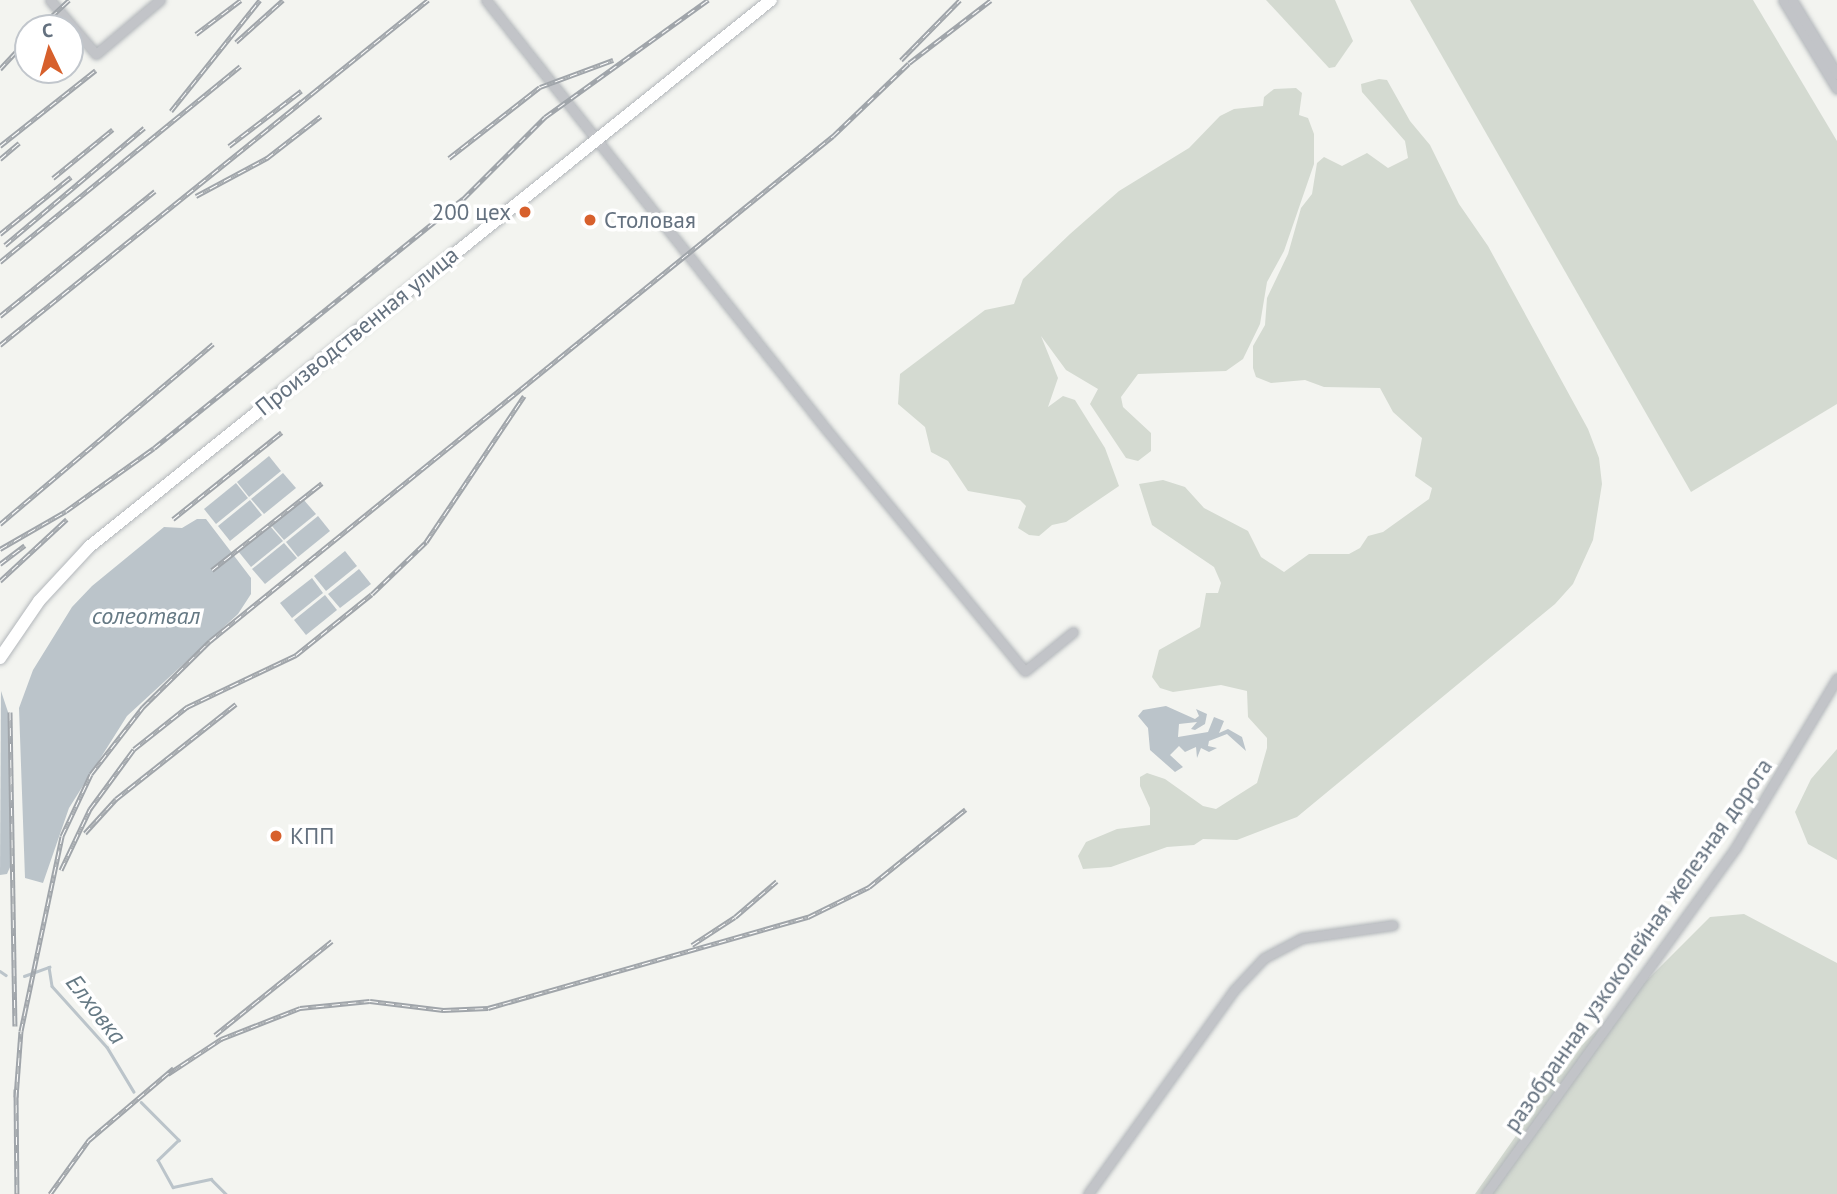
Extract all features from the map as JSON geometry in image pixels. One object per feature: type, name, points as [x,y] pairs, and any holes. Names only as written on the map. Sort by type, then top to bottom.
[{"type":"main road","name":"Производственная улица","points":[[0,658],[39,601],[89,547],[771,0]]},
{"type":"street","points":[[50,0],[96,54],[160,0]]},
{"type":"street","points":[[486,0],[826,429],[1025,671],[1073,632]]},
{"type":"street","points":[[1783,0],[1837,89]]},
{"type":"street","points":[[1792,0],[1837,74]]},
{"type":"street","name":"разобранная узкоколейная железная дорога","points":[[1486,1194],[1742,838],[1837,678]]},
{"type":"street","points":[[1088,1194],[1252,968],[1275,950],[1302,938],[1393,925]]},
{"type":"shaded area","points":[[1266,0],[1335,0],[1353,41],[1335,67],[1329,68]]},
{"type":"shaded area","points":[[1410,0],[1753,0],[1837,141],[1837,404],[1691,492]]},
{"type":"shaded area","points":[[1379,79],[1387,80],[1410,121],[1430,145],[1459,204],[1488,246],[1588,429],[1599,458],[1602,484],[1593,540],[1573,584],[1555,604],[1297,817],[1237,840],[1203,839],[1194,845],[1167,847],[1111,867],[1083,869],[1078,856],[1086,842],[1117,829],[1150,825],[1150,808],[1140,786],[1140,777],[1147,773],[1165,779],[1203,806],[1216,809],[1257,783],[1267,748],[1267,738],[1248,717],[1247,691],[1221,685],[1173,692],[1160,688],[1152,677],[1159,650],[1200,627],[1206,593],[1218,593],[1221,583],[1214,567],[1152,525],[1139,484],[1163,480],[1185,487],[1204,508],[1248,531],[1261,557],[1284,572],[1309,554],[1349,554],[1360,548],[1368,536],[1383,532],[1429,499],[1432,488],[1415,476],[1422,438],[1393,412],[1380,388],[1324,387],[1305,380],[1271,383],[1256,377],[1253,368],[1253,346],[1265,325],[1267,298],[1288,254],[1301,208],[1312,194],[1317,163],[1324,157],[1342,166],[1367,153],[1388,168],[1408,158],[1405,141],[1362,92],[1361,84]]},
{"type":"shaded area","points":[[1296,88],[1302,93],[1299,115],[1308,118],[1314,134],[1314,164],[1284,251],[1267,282],[1260,324],[1243,359],[1226,371],[1138,374],[1121,397],[1123,407],[1151,433],[1151,451],[1138,461],[1126,458],[1090,404],[1098,389],[1066,370],[1041,336],[1058,378],[1048,407],[1063,396],[1075,400],[1105,448],[1119,486],[1066,522],[1052,525],[1039,536],[1029,535],[1018,528],[1026,506],[1020,500],[968,491],[948,461],[931,452],[925,427],[898,404],[900,374],[985,310],[1014,304],[1023,279],[1070,234],[1119,191],[1189,148],[1220,116],[1234,109],[1263,106],[1264,97],[1274,89]]},
{"type":"shaded area","points":[[1837,749],[1837,860],[1808,844],[1795,812],[1811,779]]},
{"type":"shaded area","points":[[1744,914],[1837,963],[1837,1194],[1475,1194],[1532,1113],[1550,1077],[1710,917]]},
{"type":"water","points":[[269,456],[281,471],[249,497],[237,482]]},
{"type":"water","points":[[283,473],[296,488],[264,514],[251,499]]},
{"type":"water","points":[[236,483],[248,498],[216,524],[204,509]]},
{"type":"water","points":[[303,499],[316,514],[284,540],[271,525]]},
{"type":"water","points":[[250,500],[262,515],[230,541],[218,526]]},
{"type":"water","points":[[318,516],[330,531],[298,557],[286,542]]},
{"type":"water","name":"солеотвал","points":[[197,519],[206,519],[251,578],[251,594],[238,614],[127,716],[69,808],[43,883],[25,878],[19,708],[33,670],[72,607],[92,586],[164,527],[182,528]]},
{"type":"water","points":[[270,526],[283,541],[251,567],[238,551]]},
{"type":"water","points":[[284,543],[297,558],[265,584],[252,569]]},
{"type":"water","points":[[345,551],[357,566],[326,591],[314,576]]},
{"type":"water","points":[[359,569],[371,584],[340,608],[328,594]]},
{"type":"water","points":[[312,578],[323,593],[292,618],[280,603]]},
{"type":"water","points":[[325,595],[337,610],[306,635],[294,620]]},
{"type":"water","points":[[1,691],[9,715],[11,865],[7,874],[0,875]]},
{"type":"water","points":[[1166,706],[1195,719],[1199,716],[1196,709],[1207,714],[1205,724],[1195,730],[1191,729],[1197,722],[1179,724],[1178,737],[1208,732],[1214,717],[1224,721],[1219,733],[1228,729],[1242,737],[1246,751],[1227,734],[1209,741],[1208,746],[1217,748],[1209,752],[1201,748],[1197,758],[1196,747],[1185,752],[1179,746],[1170,755],[1183,767],[1175,772],[1150,750],[1148,728],[1138,716],[1143,710]]},
{"type":"waterway","name":"Елховка","points":[[24,976],[49,967],[52,986],[107,1047],[134,1092]]},
{"type":"waterway","name":"Елховка","points":[[0,971],[6,975]]},
{"type":"waterway","name":"Елховка","points":[[141,1102],[179,1140],[158,1160],[173,1187],[211,1179],[226,1194]]},
{"type":"railway","points":[[54,14],[69,0]]},
{"type":"railway","points":[[196,34],[241,0]]},
{"type":"railway","points":[[171,111],[260,0]]},
{"type":"railway","points":[[236,42],[283,0]]},
{"type":"railway","points":[[0,345],[428,0]]},
{"type":"railway","points":[[0,549],[66,511],[154,448],[463,199],[545,117],[708,0]]},
{"type":"railway","points":[[901,60],[960,0]]},
{"type":"railway","points":[[16,1097],[21,1031],[62,836],[91,774],[143,707],[210,641],[833,136],[909,63],[991,0]]},
{"type":"railway","points":[[0,69],[14,54]]},
{"type":"railway","points":[[449,158],[540,87],[613,60]]},
{"type":"railway","points":[[0,262],[240,66]]},
{"type":"railway","points":[[0,146],[96,70]]},
{"type":"railway","points":[[229,146],[301,91]]},
{"type":"railway","points":[[196,196],[267,158],[321,116]]},
{"type":"railway","points":[[5,245],[144,128]]},
{"type":"railway","points":[[53,178],[113,129]]},
{"type":"railway","points":[[0,159],[19,143]]},
{"type":"railway","points":[[0,234],[71,177]]},
{"type":"railway","points":[[0,316],[155,191]]},
{"type":"railway","points":[[0,524],[213,344]]},
{"type":"railway","points":[[61,870],[90,809],[134,749],[187,707],[296,655],[372,594],[426,542],[524,396]]},
{"type":"railway","points":[[173,519],[282,432]]},
{"type":"railway","points":[[212,570],[322,483]]},
{"type":"railway","points":[[0,581],[67,519]]},
{"type":"railway","points":[[0,564],[25,545]]},
{"type":"railway","points":[[85,833],[116,799],[236,704]]},
{"type":"railway","points":[[10,712],[15,1026]]},
{"type":"railway","points":[[168,1074],[221,1039],[300,1008],[370,1001],[443,1010],[488,1008],[808,917],[869,887],[966,809]]},
{"type":"railway","points":[[692,945],[735,917],[777,881]]},
{"type":"railway","points":[[215,1035],[332,941]]},
{"type":"railway","points":[[50,1194],[89,1140],[174,1068]]},
{"type":"railway","points":[[16,1089],[17,1194]]},
{"type":"place","name":"200 цех","points":[[525,212]]},
{"type":"place","name":"Cтоловая","points":[[590,220]]},
{"type":"place","name":"КПП","points":[[276,836]]}]
